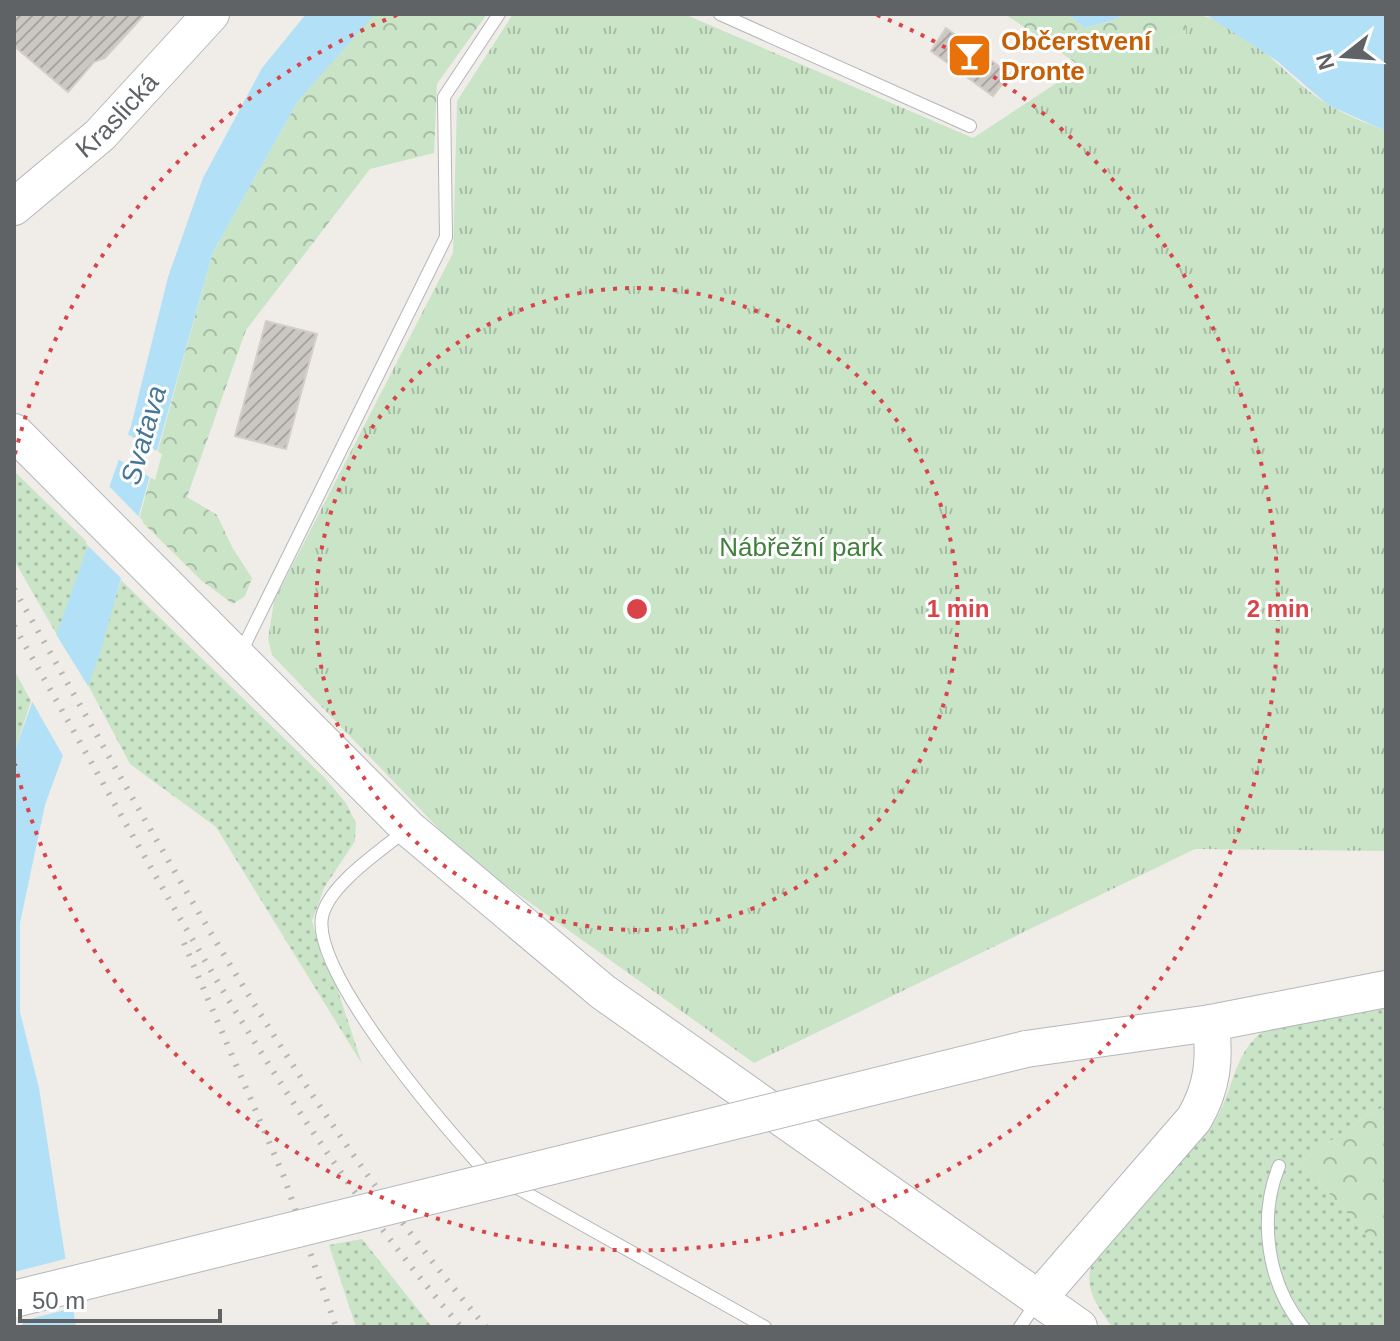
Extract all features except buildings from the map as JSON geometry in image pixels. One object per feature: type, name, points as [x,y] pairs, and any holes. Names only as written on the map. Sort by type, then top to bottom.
[{"type":"main road","name":"Kraslická","points":[[14,207],[100,135],[211,14]]},
{"type":"main road","points":[[15,433],[240,655],[408,828],[603,992],[1029,1313],[1079,1327]]},
{"type":"main road","points":[[14,1299],[1026,1049],[1211,1023],[1386,989]]},
{"type":"main road","points":[[1029,1313],[1194,1119],[1210,1085],[1214,1065],[1211,1023]]},
{"type":"lane","points":[[240,655],[446,237],[444,97],[499,14]]},
{"type":"lane","points":[[720,14],[970,126]]},
{"type":"lane","points":[[408,828],[348,879],[327,904],[322,918],[324,943],[356,1006],[421,1100],[485,1171],[765,1327]]},
{"type":"lane","points":[[1279,1166],[1269,1189],[1269,1246],[1278,1283],[1303,1327]]},
{"type":"green space","points":[[374,14],[487,14],[437,84],[434,153],[370,169],[246,330],[187,497],[217,515],[232,547],[252,578],[245,596],[233,604],[202,581],[139,519],[213,252],[298,101]]},
{"type":"green space","name":"Nábřežní park","points":[[513,14],[684,14],[973,138],[1078,69],[1186,34],[1186,14],[1226,24],[1329,105],[1386,131],[1386,851],[1195,849],[754,1063],[466,857],[272,655],[268,639],[274,601],[453,253],[457,101]]},
{"type":"green space","points":[[1005,14],[1068,14],[1085,28],[1117,19],[1121,14],[1186,14],[1186,34],[1083,68]]},
{"type":"green space","points":[[14,471],[90,545],[57,635],[14,560]]},
{"type":"green space","points":[[121,580],[324,777],[346,803],[356,823],[355,841],[324,888],[312,921],[322,958],[336,985],[362,1064],[216,827],[130,764],[88,685]]},
{"type":"green space","points":[[14,670],[31,701],[14,753]]},
{"type":"green space","points":[[1386,1004],[1386,1106],[1367,1115],[1301,1162],[1386,1256],[1386,1327],[1112,1327],[1090,1287],[1090,1272],[1096,1257],[1123,1220],[1207,1132],[1223,1106],[1239,1063],[1255,1039],[1276,1025]]},
{"type":"green space","points":[[1386,1106],[1386,1256],[1301,1162],[1367,1115]]},
{"type":"green space","points":[[362,1239],[432,1327],[356,1327],[329,1245]]},
{"type":"water","name":"Svatava","points":[[306,14],[375,14],[298,101],[213,252],[100,653],[45,805],[20,923],[20,1012],[39,1088],[76,1327],[23,1327],[14,1274],[14,753],[131,426],[168,277],[203,178],[262,68]]},
{"type":"water","points":[[1068,14],[1121,14],[1117,19],[1085,28]]},
{"type":"water","points":[[1205,14],[1386,14],[1386,131],[1328,105],[1277,61]]},
{"type":"pier","points":[[124,432],[162,454],[155,480],[116,458]]},
{"type":"pier","points":[[107,484],[143,521],[125,582],[86,544]]},
{"type":"pier","points":[[54,631],[91,691],[66,761],[29,696]]},
{"type":"pier","points":[[69,1258],[77,1307],[18,1322],[14,1272]]},
{"type":"railway","points":[[14,589],[177,875],[291,1062],[417,1242],[486,1327]]},
{"type":"railway","points":[[14,626],[168,898],[276,1076],[395,1246],[461,1327]]},
{"type":"railway","points":[[184,943],[284,1177],[336,1327]]},
{"type":"place","name":"Občerstvení Dronte","points":[[970,56]]}]
